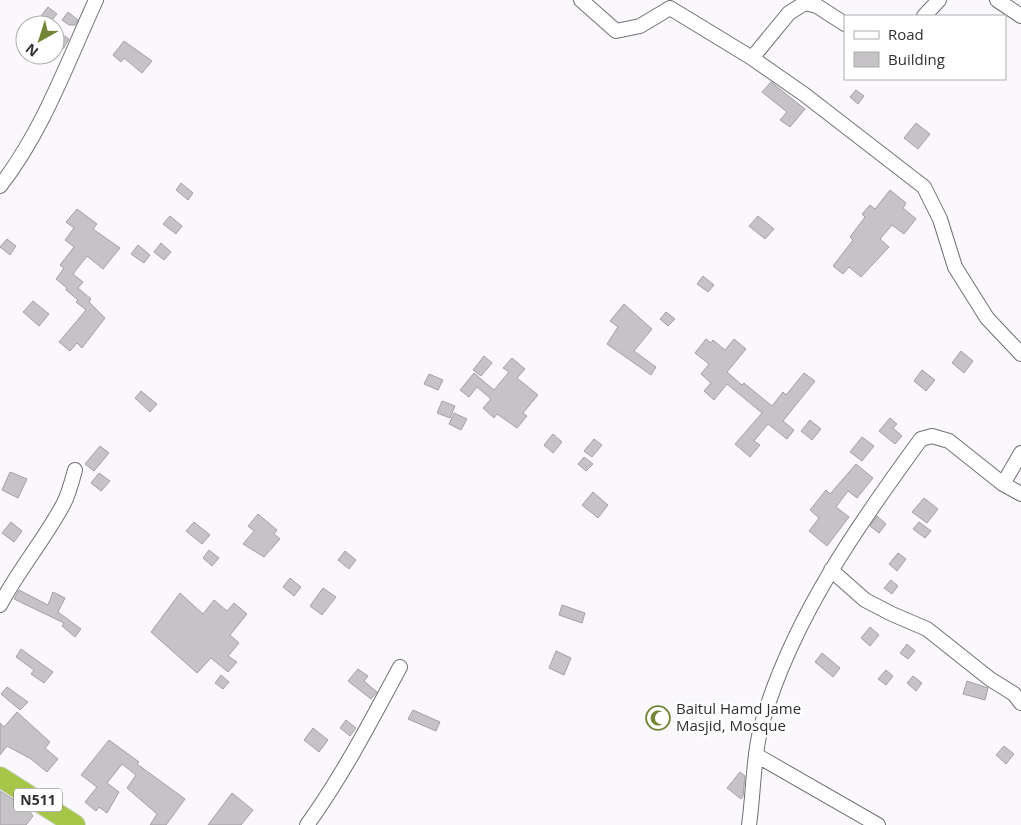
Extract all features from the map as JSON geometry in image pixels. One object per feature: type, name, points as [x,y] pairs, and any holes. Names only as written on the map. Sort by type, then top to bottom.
[{"type":"highway","name":"N511","points":[[0,777],[75,825]]},
{"type":"street","points":[[0,186],[31,140],[54,96],[96,0]]},
{"type":"street","points":[[581,0],[616,31],[640,26],[670,8],[752,58],[888,158],[924,187],[940,219],[955,267],[987,318],[1021,354]]},
{"type":"street","points":[[925,15],[939,0]]},
{"type":"street","points":[[997,0],[1021,16]]},
{"type":"street","points":[[752,58],[789,13],[805,3],[817,6],[844,23]]},
{"type":"street","points":[[748,825],[755,782],[756,755],[763,721],[774,689],[803,623],[832,570],[921,439],[932,436],[949,441],[1003,484],[1021,494]]},
{"type":"street","points":[[1003,484],[1021,453]]},
{"type":"street","points":[[0,605],[65,501],[75,470]]},
{"type":"street","points":[[832,570],[865,600],[927,629],[990,679],[1014,694],[1021,703]]},
{"type":"street","points":[[307,825],[347,765],[400,667]]},
{"type":"street","points":[[756,755],[878,825]]},
{"type":"building","points":[[48,7],[57,14],[56,15],[42,15]]},
{"type":"building","points":[[68,12],[78,20],[75,25],[69,25],[65,22],[65,16]]},
{"type":"building","points":[[65,36],[69,39],[65,46]]},
{"type":"building","points":[[124,41],[152,61],[142,73],[124,58],[121,62],[113,55]]},
{"type":"building","points":[[771,82],[805,109],[790,127],[780,120],[787,112],[762,92]]},
{"type":"building","points":[[856,90],[864,96],[858,104],[850,97]]},
{"type":"building","points":[[916,123],[930,134],[918,149],[904,138]]},
{"type":"building","points":[[181,183],[193,193],[188,200],[176,190]]},
{"type":"building","points":[[890,190],[906,203],[903,208],[916,219],[904,234],[892,225],[880,239],[889,247],[861,277],[849,267],[843,274],[833,266],[853,240],[850,237],[865,217],[862,214],[870,205],[875,209]]},
{"type":"building","points":[[77,209],[97,224],[93,229],[120,248],[103,269],[87,256],[73,274],[83,282],[78,288],[91,299],[89,302],[105,318],[82,348],[77,343],[70,351],[59,342],[86,310],[76,302],[78,300],[66,290],[67,288],[56,279],[64,268],[60,265],[74,247],[65,240],[74,228],[66,222]]},
{"type":"building","points":[[170,216],[182,226],[176,234],[163,224]]},
{"type":"building","points":[[758,216],[774,229],[765,239],[749,226]]},
{"type":"building","points":[[7,239],[16,246],[10,255],[0,247]]},
{"type":"building","points":[[161,243],[171,252],[164,260],[154,252]]},
{"type":"building","points":[[138,245],[150,255],[144,263],[131,254]]},
{"type":"building","points":[[703,276],[714,285],[708,292],[697,284]]},
{"type":"building","points":[[33,301],[49,314],[39,326],[23,312]]},
{"type":"building","points":[[624,304],[652,329],[634,351],[656,367],[651,375],[607,344],[618,327],[610,321]]},
{"type":"building","points":[[666,312],[675,319],[668,326],[660,319]]},
{"type":"building","points":[[706,339],[711,343],[713,340],[725,350],[734,339],[746,349],[727,372],[772,406],[783,392],[786,395],[804,373],[815,381],[783,421],[794,430],[787,439],[768,424],[754,441],[760,445],[750,457],[735,444],[762,413],[727,384],[714,400],[704,391],[711,383],[701,374],[709,364],[695,353]]},
{"type":"building","points":[[961,351],[973,361],[964,373],[952,363]]},
{"type":"building","points":[[484,356],[492,363],[481,376],[473,370]]},
{"type":"building","points":[[512,358],[525,369],[517,378],[538,395],[523,413],[527,416],[517,428],[497,414],[494,418],[483,408],[491,399],[477,387],[469,397],[460,390],[474,373],[494,390],[509,372],[503,368]]},
{"type":"building","points":[[922,370],[935,380],[926,391],[914,381]]},
{"type":"building","points":[[429,374],[443,380],[438,390],[424,384]]},
{"type":"building","points":[[141,391],[157,404],[150,412],[135,398]]},
{"type":"building","points":[[442,401],[455,406],[450,418],[437,413]]},
{"type":"building","points":[[454,413],[467,419],[461,430],[449,424]]},
{"type":"building","points":[[890,418],[897,424],[893,428],[902,436],[895,444],[879,431]]},
{"type":"building","points":[[810,420],[821,429],[812,440],[801,431]]},
{"type":"building","points":[[553,434],[562,442],[553,453],[544,445]]},
{"type":"building","points":[[862,437],[874,446],[862,461],[850,452]]},
{"type":"building","points":[[594,439],[602,445],[592,457],[584,451]]},
{"type":"building","points":[[100,446],[109,453],[94,471],[85,464]]},
{"type":"building","points":[[584,457],[593,464],[586,471],[578,464]]},
{"type":"building","points":[[856,464],[873,478],[857,498],[848,491],[836,507],[849,517],[827,546],[809,531],[819,518],[810,510],[826,490],[830,494]]},
{"type":"building","points":[[10,472],[27,479],[18,498],[2,490]]},
{"type":"building","points":[[99,473],[110,481],[101,491],[91,483]]},
{"type":"building","points":[[593,492],[608,505],[598,518],[582,505]]},
{"type":"building","points":[[924,498],[938,509],[927,523],[912,512]]},
{"type":"building","points":[[258,514],[277,530],[274,534],[280,539],[264,557],[243,544],[254,531],[248,526]]},
{"type":"building","points":[[877,516],[886,524],[879,533],[870,526]]},
{"type":"building","points":[[11,522],[22,531],[14,542],[2,533]]},
{"type":"building","points":[[194,522],[210,535],[202,544],[186,531]]},
{"type":"building","points":[[919,522],[931,531],[925,538],[913,529]]},
{"type":"building","points":[[209,550],[219,558],[212,566],[203,558]]},
{"type":"building","points":[[345,551],[356,560],[349,569],[338,560]]},
{"type":"building","points":[[898,553],[906,559],[897,571],[889,564]]},
{"type":"building","points":[[290,578],[301,587],[294,596],[283,587]]},
{"type":"building","points":[[891,580],[898,586],[892,594],[884,588]]},
{"type":"building","points":[[323,588],[336,597],[322,615],[310,606]]},
{"type":"building","points":[[19,590],[48,605],[53,592],[65,598],[58,612],[81,629],[75,637],[62,626],[64,623],[14,599]]},
{"type":"building","points":[[180,593],[203,614],[214,600],[227,611],[234,603],[247,614],[230,635],[239,643],[228,656],[237,662],[228,672],[211,658],[197,673],[151,632]]},
{"type":"building","points":[[562,605],[585,613],[582,623],[559,615]]},
{"type":"building","points":[[870,627],[879,635],[870,646],[861,638]]},
{"type":"building","points":[[907,644],[915,651],[908,659],[900,653]]},
{"type":"building","points":[[21,649],[53,672],[44,683],[31,674],[34,670],[16,657]]},
{"type":"building","points":[[556,651],[571,658],[564,675],[549,668]]},
{"type":"building","points":[[822,653],[840,668],[833,677],[815,662]]},
{"type":"building","points":[[358,669],[368,676],[364,681],[377,692],[371,699],[348,681]]},
{"type":"building","points":[[886,670],[893,676],[886,685],[878,679]]},
{"type":"building","points":[[221,675],[229,682],[223,689],[215,683]]},
{"type":"building","points":[[913,676],[922,683],[916,691],[907,683]]},
{"type":"building","points":[[967,681],[988,688],[985,700],[963,694]]},
{"type":"building","points":[[7,687],[28,702],[20,710],[1,694]]},
{"type":"building","points":[[413,710],[440,722],[436,731],[408,719]]},
{"type":"building","points":[[17,712],[50,742],[45,748],[58,759],[47,772],[31,759],[7,746],[0,755],[0,723],[4,727]]},
{"type":"building","points":[[346,720],[356,728],[350,736],[340,728]]},
{"type":"building","points":[[313,728],[328,740],[319,752],[304,740]]},
{"type":"building","points":[[109,740],[139,762],[137,764],[185,799],[166,825],[150,825],[157,814],[127,788],[136,775],[122,764],[107,783],[119,792],[107,813],[99,807],[96,811],[85,802],[97,787],[81,775]]},
{"type":"building","points":[[1004,746],[1014,754],[1006,764],[996,755]]},
{"type":"building","points":[[740,772],[745,776],[741,799],[727,788]]},
{"type":"building","points":[[0,791],[27,808],[33,816],[26,825],[0,825]]},
{"type":"building","points":[[232,793],[253,810],[241,825],[208,825]]},
{"type":"place","name":"Baitul Hamd Jame Masjid, Mosque","points":[[658,718]]}]
